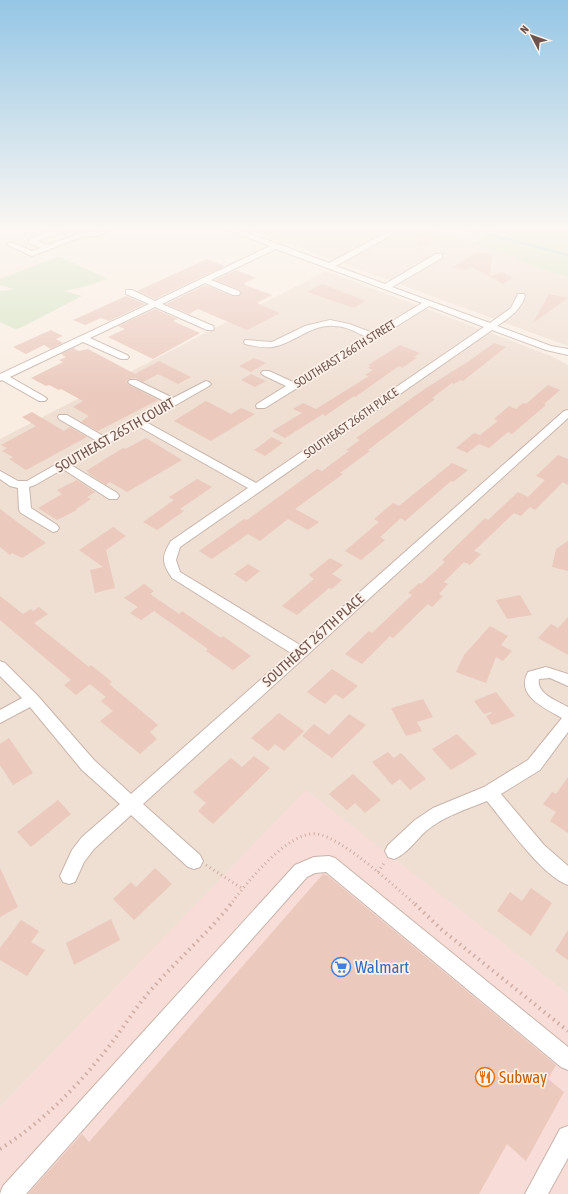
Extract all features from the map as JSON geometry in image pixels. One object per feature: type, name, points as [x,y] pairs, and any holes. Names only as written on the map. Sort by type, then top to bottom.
[{"type":"street","points":[[2,377],[196,284]]},
{"type":"street","points":[[213,284],[236,293]]},
{"type":"street","points":[[377,284],[549,348],[568,357]]},
{"type":"street","points":[[386,287],[392,284]]},
{"type":"street","points":[[129,292],[210,328]]},
{"type":"street","name":"SOUTHEAST 266TH PLACE","points":[[300,652],[176,575],[169,564],[169,554],[175,544],[514,310],[518,305],[521,296]]},
{"type":"street","name":"SOUTHEAST 266TH STREET","points":[[261,406],[428,303]]},
{"type":"street","points":[[248,342],[259,345],[277,344],[311,326],[330,323],[343,324],[373,336]]},
{"type":"street","points":[[84,338],[124,357]]},
{"type":"street","points":[[549,348],[568,352]]},
{"type":"street","points":[[266,373],[294,386]]},
{"type":"street","points":[[2,377],[42,399]]},
{"type":"street","points":[[133,382],[174,402]]},
{"type":"street","name":"SOUTHEAST 265TH COURT","points":[[23,485],[31,483],[64,465],[206,384]]},
{"type":"street","name":"SOUTHEAST 267TH PLACE","points":[[69,876],[78,856],[88,843],[568,413]]},
{"type":"street","points":[[63,417],[105,441]]},
{"type":"street","points":[[138,422],[257,488]]},
{"type":"street","points":[[64,465],[113,496]]},
{"type":"street","points":[[0,474],[15,485],[23,485],[25,510],[53,528]]},
{"type":"street","points":[[0,667],[32,699],[88,765],[194,861]]},
{"type":"street","points":[[568,680],[552,672],[544,672],[533,676],[531,681],[531,687],[535,693],[568,714]]},
{"type":"street","points":[[0,717],[32,699]]},
{"type":"street","points":[[394,851],[421,825],[439,813],[490,792],[534,765],[568,721]]},
{"type":"street","points":[[490,792],[538,851],[568,877]]},
{"type":"street","points":[[11,1194],[301,871],[314,865],[329,864],[568,1060]]},
{"type":"street","points":[[536,1194],[568,1137]]},
{"type":"path","points":[[0,1149],[22,1136],[60,1102],[110,1046],[149,993],[212,927],[243,889],[209,866],[194,861]]},
{"type":"shaded area","points":[[301,284],[360,284],[551,356],[568,365],[568,994],[306,791],[0,1107],[0,439]]},
{"type":"shaded area","points":[[399,284],[568,284],[568,346]]},
{"type":"shaded area","name":"Walmart","points":[[306,790],[568,994],[568,1194],[0,1194],[0,1107]]},
{"type":"green space","points":[[0,284],[93,284],[64,291],[82,296],[20,328],[15,329],[0,322],[0,291],[14,289]]},
{"type":"building","points":[[153,284],[187,284],[155,299],[137,291]]},
{"type":"building","points":[[224,284],[244,284],[272,295],[257,303],[280,313],[247,330],[198,309],[189,314],[166,304],[205,285],[232,296],[239,296],[241,294],[240,290]]},
{"type":"building","points":[[322,284],[366,301],[354,308],[307,292]]},
{"type":"building","points":[[549,294],[568,298],[533,323]]},
{"type":"building","points":[[126,296],[145,304],[109,321],[101,318],[85,325],[73,320]]},
{"type":"building","points":[[155,309],[178,319],[173,321],[200,333],[153,359],[108,337],[125,329],[118,326]]},
{"type":"building","points":[[51,330],[63,336],[56,339],[63,343],[51,349],[44,345],[26,354],[13,347]]},
{"type":"building","points":[[494,343],[506,347],[463,381],[460,380],[454,384],[452,383],[432,398],[435,399],[340,473],[343,474],[295,509],[319,522],[308,530],[288,519],[260,541],[248,534],[212,559],[199,551],[244,519],[247,520],[317,469],[322,471],[349,451],[346,450],[360,440],[356,438],[426,388],[469,361]]},
{"type":"building","points":[[400,345],[420,353],[414,357],[417,358],[402,368],[399,366],[325,416],[323,414],[285,438],[272,431],[302,413],[293,409],[303,403],[316,409],[369,376],[365,375],[373,370],[368,368],[371,366],[368,365]]},
{"type":"building","points":[[73,348],[79,351],[88,349],[135,374],[159,361],[191,377],[178,384],[158,374],[143,382],[136,378],[129,379],[126,382],[129,385],[158,400],[98,431],[81,422],[89,416],[73,407],[83,401],[61,389],[59,390],[49,385],[46,386],[31,378],[63,362],[59,360],[66,357],[61,354]]},
{"type":"building","points":[[254,358],[266,363],[251,372],[239,366]]},
{"type":"building","points":[[251,374],[266,381],[255,387],[241,380]]},
{"type":"building","points":[[548,385],[560,390],[544,404],[546,405],[512,434],[508,432],[489,448],[479,444],[467,453],[456,448],[474,433],[480,435],[498,421],[494,419],[509,406],[516,409],[523,403],[526,404]]},
{"type":"building","points":[[206,401],[231,414],[241,408],[255,414],[211,441],[174,421]]},
{"type":"building","points":[[32,412],[64,431],[70,427],[87,437],[26,470],[9,459],[13,457],[2,451],[7,448],[1,445],[36,426],[22,417]]},
{"type":"building","points":[[272,437],[283,443],[265,456],[254,450]]},
{"type":"building","points":[[146,438],[182,460],[127,492],[110,482],[106,485],[86,471],[123,448],[125,449]]},
{"type":"building","points":[[558,455],[568,459],[568,485],[563,482],[535,510],[530,507],[521,516],[514,513],[474,551],[481,554],[470,565],[464,562],[444,582],[448,584],[439,594],[443,596],[432,607],[428,604],[393,638],[390,636],[362,664],[345,654],[369,631],[372,633],[412,595],[408,593],[419,583],[421,584],[445,562],[442,560],[485,518],[488,520],[518,492],[528,497],[545,480],[536,476]]},
{"type":"building","points":[[452,463],[468,470],[453,482],[451,481],[405,521],[401,518],[380,537],[385,540],[361,560],[345,551],[379,522],[374,519],[393,503],[399,506]]},
{"type":"building","points":[[197,479],[212,487],[180,509],[184,511],[157,530],[143,522],[174,500],[169,497]]},
{"type":"building","points":[[77,480],[95,492],[87,497],[91,499],[76,509],[77,510],[57,520],[38,508],[62,494],[57,490]]},
{"type":"building","points":[[0,509],[46,543],[22,558],[12,553],[10,555],[0,547]]},
{"type":"building","points":[[113,527],[126,536],[106,550],[115,588],[95,593],[90,570],[103,567],[79,550]]},
{"type":"building","points":[[568,541],[568,571],[552,567],[556,549]]},
{"type":"building","points":[[330,558],[343,565],[332,574],[342,580],[332,589],[329,588],[297,615],[282,606],[314,579],[309,575]]},
{"type":"building","points":[[248,564],[260,571],[246,582],[234,574]]},
{"type":"building","points":[[144,584],[154,591],[150,594],[179,614],[182,611],[221,638],[223,636],[251,656],[233,670],[206,651],[208,649],[154,611],[141,620],[130,613],[138,607],[124,598]]},
{"type":"building","points":[[520,595],[532,615],[507,619],[496,600]]},
{"type":"building","points":[[0,596],[23,614],[31,609],[33,611],[39,607],[48,614],[34,623],[89,667],[91,665],[112,682],[109,684],[158,725],[150,732],[157,739],[140,754],[100,721],[113,711],[101,701],[106,697],[90,684],[76,695],[64,685],[71,680],[0,620]]},
{"type":"building","points":[[568,617],[568,655],[538,638],[551,624],[558,628]]},
{"type":"building","points":[[490,626],[508,636],[501,645],[512,651],[503,661],[496,657],[486,683],[456,672],[464,655]]},
{"type":"building","points":[[332,669],[358,686],[343,699],[335,694],[325,704],[307,692]]},
{"type":"building","points":[[496,692],[515,716],[492,725],[486,716],[492,713],[484,714],[474,701]]},
{"type":"building","points":[[423,699],[433,717],[417,722],[422,731],[406,736],[391,708]]},
{"type":"building","points":[[279,713],[304,731],[284,751],[275,744],[268,751],[251,738]]},
{"type":"building","points":[[349,714],[366,725],[332,758],[302,736],[314,724],[329,735]]},
{"type":"building","points":[[457,734],[477,754],[451,770],[432,749]]},
{"type":"building","points":[[9,738],[33,773],[13,785],[0,765],[0,744]]},
{"type":"building","points":[[388,752],[394,758],[401,753],[426,779],[410,790],[400,779],[392,785],[372,762]]},
{"type":"building","points":[[254,756],[270,768],[213,824],[198,811],[206,803],[193,792],[231,758],[242,767]]},
{"type":"building","points":[[353,774],[381,800],[365,813],[355,803],[347,810],[329,794]]},
{"type":"building","points":[[568,777],[568,833],[550,821],[556,812],[543,804],[552,792],[556,794]]},
{"type":"building","points":[[58,800],[71,814],[31,847],[17,832]]},
{"type":"building","points":[[0,868],[18,907],[0,917]]},
{"type":"building","points":[[155,868],[172,884],[134,920],[113,899],[131,882],[136,887]]},
{"type":"building","name":"Walmart","points":[[323,874],[328,876],[556,1065],[548,1079],[564,1092],[526,1161],[507,1144],[479,1194],[28,1194],[82,1134],[89,1142]]},
{"type":"building","points":[[531,888],[552,903],[531,936],[497,911],[510,892],[522,901]]},
{"type":"building","points":[[111,919],[120,940],[74,965],[66,943]]},
{"type":"building","points":[[21,920],[39,931],[31,942],[45,950],[27,976],[0,960],[0,948]]},
{"type":"building","points":[[568,930],[568,960],[555,951]]},
{"type":"place","name":"Walmart","points":[[341,967]]},
{"type":"place","name":"Subway","points":[[485,1077]]}]
